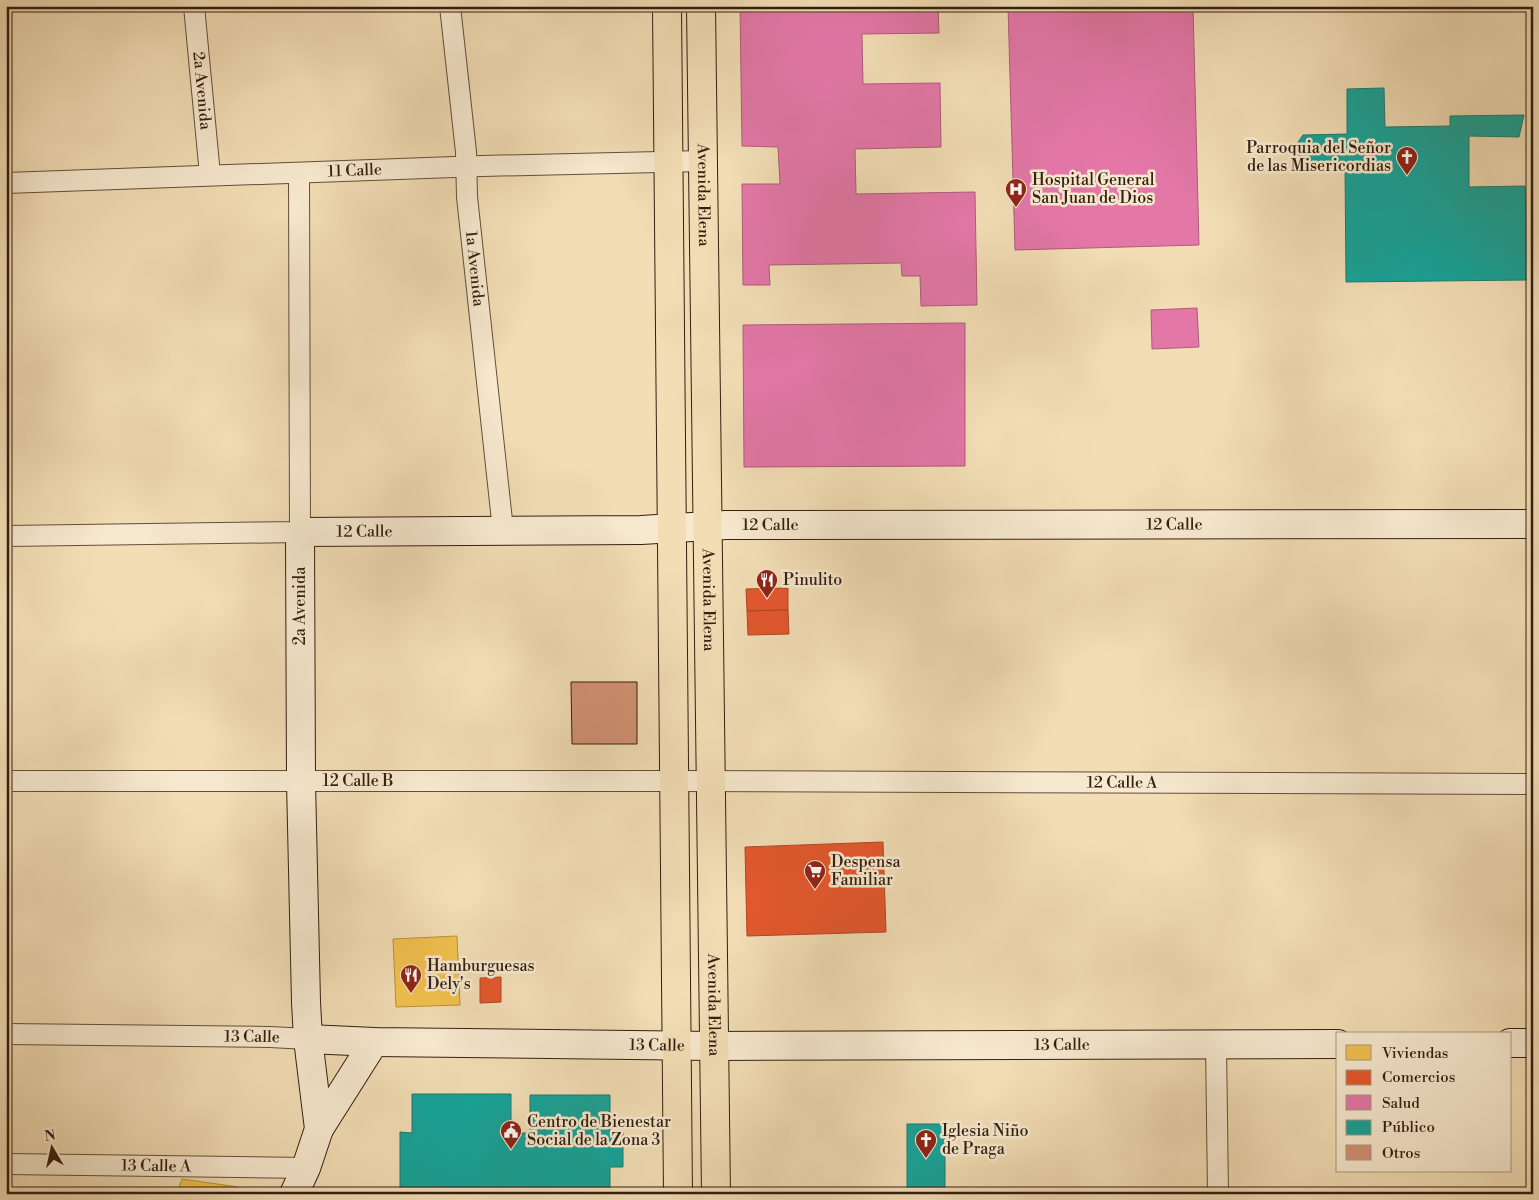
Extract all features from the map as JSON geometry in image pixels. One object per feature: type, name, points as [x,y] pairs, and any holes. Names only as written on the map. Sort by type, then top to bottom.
[{"type":"main road","points":[[667,6],[678,1194]]},
{"type":"main road","name":"Avenida Elena","points":[[701,6],[716,1194]]},
{"type":"main road","name":"12 Calle","points":[[300,532],[641,530],[708,525],[1533,524]]},
{"type":"main road","name":"2a Avenida","points":[[300,532],[301,782],[306,1002],[308,1039],[319,1129]]},
{"type":"main road","name":"13 Calle","points":[[308,1039],[374,1042],[677,1046],[1336,1044]]},
{"type":"main road","points":[[294,1194],[306,1168],[319,1129],[374,1042]]},
{"type":"main road","points":[[1512,1043],[1533,1043]]},
{"type":"street","name":"2a Avenida","points":[[194,6],[210,175]]},
{"type":"street","name":"1a Avenida","points":[[450,6],[466,152],[467,197],[503,530]]},
{"type":"street","name":"11 Calle","points":[[6,183],[210,175],[703,161]]},
{"type":"street","name":"2a Avenida","points":[[299,173],[300,532]]},
{"type":"street","name":"12 Calle","points":[[6,536],[300,532]]},
{"type":"street","name":"12 Calle B","points":[[6,781],[712,781]]},
{"type":"street","name":"12 Calle A","points":[[712,781],[1533,784]]},
{"type":"street","name":"13 Calle","points":[[6,1034],[308,1039]]},
{"type":"street","points":[[1216,1044],[1218,1194]]},
{"type":"street","name":"13 Calle A","points":[[6,1164],[306,1168]]},
{"type":"building: Viviendas","points":[[457,936],[460,1005],[396,1007],[393,939]]},
{"type":"building: Viviendas","points":[[182,1179],[238,1187],[236,1194],[176,1194]]},
{"type":"building: Comercios","name":"Pinulito","points":[[788,588],[788,610],[747,611],[746,589]]},
{"type":"building: Comercios","points":[[788,610],[789,634],[748,635],[747,611]]},
{"type":"building: Comercios","name":"Despensa Familiar","points":[[883,842],[886,932],[747,936],[745,847]]},
{"type":"building: Comercios","points":[[501,977],[501,1002],[480,1003],[480,978]]},
{"type":"building: Salud","points":[[740,6],[938,6],[939,33],[862,34],[863,84],[940,83],[941,147],[855,149],[856,194],[975,192],[977,305],[921,306],[920,276],[902,276],[901,263],[769,265],[770,285],[743,285],[742,184],[780,184],[778,147],[742,146]]},
{"type":"building: Salud","points":[[1008,6],[1193,6],[1199,245],[1015,250]]},
{"type":"building: Salud","points":[[1197,308],[1199,347],[1152,349],[1151,310]]},
{"type":"building: Salud","points":[[965,323],[965,466],[744,467],[743,325]]},
{"type":"building: Público","name":"Parroquia del Señor de las Misericordias","points":[[1384,88],[1385,127],[1450,126],[1450,116],[1524,115],[1519,137],[1469,136],[1469,187],[1525,186],[1528,280],[1346,282],[1345,166],[1307,167],[1297,159],[1296,145],[1303,135],[1347,134],[1347,89]]},
{"type":"building: Público","name":"Centro de Bienestar Social de la Zona 3","points":[[412,1094],[511,1094],[511,1133],[530,1133],[530,1095],[610,1095],[610,1132],[623,1132],[623,1167],[610,1167],[610,1194],[400,1194],[400,1132],[412,1133]]},
{"type":"building: Público","name":"Iglesia Niño de Praga","points":[[907,1124],[945,1124],[945,1194],[907,1194]]},
{"type":"building: Otros","points":[[571,682],[637,682],[637,744],[572,744]]},
{"type":"place","name":"Parroquia del Señor de las Misericordias","points":[[1407,176]]},
{"type":"place","name":"Hospital General San Juan de Dios","points":[[1016,208]]},
{"type":"place","name":"Pinulito","points":[[767,599]]},
{"type":"place","name":"Despensa Familiar","points":[[815,890]]},
{"type":"place","name":"Hamburguesas Dely's","points":[[411,994]]},
{"type":"place","name":"Centro de Bienestar Social de la Zona 3","points":[[511,1150]]},
{"type":"place","name":"Iglesia Niño de Praga","points":[[926,1159]]}]
